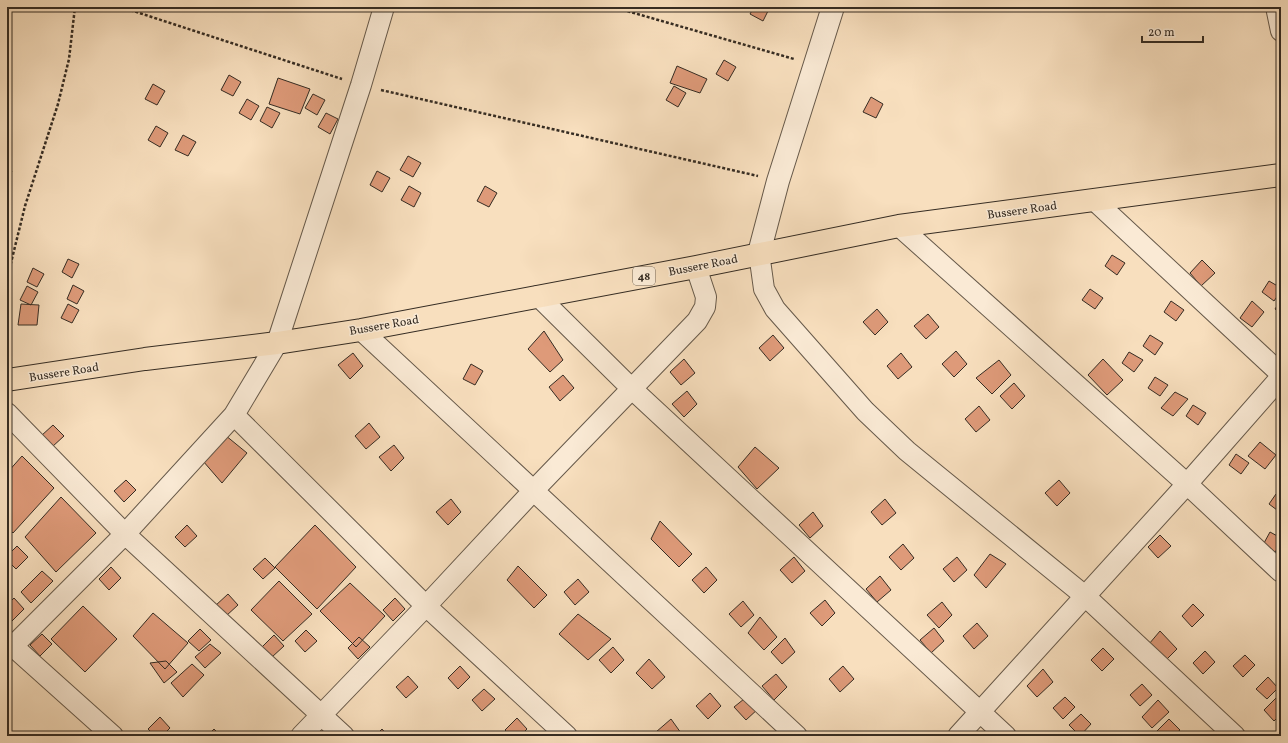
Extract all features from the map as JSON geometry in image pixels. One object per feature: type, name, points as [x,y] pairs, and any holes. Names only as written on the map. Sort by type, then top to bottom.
[{"type":"main road","name":"Bussere Road","points":[[7,380],[145,359],[278,343],[362,330],[696,267],[759,253],[899,226],[1281,175]]},
{"type":"street","points":[[113,736],[10,644],[125,534],[234,416],[278,343],[361,85],[384,7]]},
{"type":"street","points":[[833,7],[778,181],[759,253],[764,289],[775,309],[865,411],[907,451],[1085,596],[1235,736]]},
{"type":"street","points":[[1276,7],[1281,31]]},
{"type":"street","points":[[958,736],[1187,484],[1281,376],[1094,200]]},
{"type":"street","points":[[899,226],[1187,484],[1281,572]]},
{"type":"street","points":[[301,736],[426,606],[631,388],[697,321],[705,307],[706,297],[696,267]]},
{"type":"street","points":[[538,296],[631,388],[1006,736]]},
{"type":"street","points":[[362,330],[797,736]]},
{"type":"street","points":[[7,413],[125,534],[344,736]]},
{"type":"street","points":[[234,416],[426,606],[566,736]]},
{"type":"path","points":[[7,279],[25,206],[58,104],[69,59],[74,7]]},
{"type":"path","points":[[121,7],[361,85],[778,181]]},
{"type":"path","points":[[613,7],[814,65]]},
{"type":"building","points":[[754,7],[770,7],[763,21],[750,14]]},
{"type":"building","points":[[724,60],[736,67],[728,81],[716,74]]},
{"type":"building","points":[[677,66],[707,79],[700,93],[670,83]]},
{"type":"building","points":[[229,75],[241,82],[233,96],[221,90]]},
{"type":"building","points":[[278,78],[310,89],[300,114],[269,104]]},
{"type":"building","points":[[153,84],[165,91],[157,105],[145,99]]},
{"type":"building","points":[[674,86],[686,93],[678,107],[666,100]]},
{"type":"building","points":[[313,94],[325,100],[317,115],[305,108]]},
{"type":"building","points":[[871,97],[883,104],[876,118],[863,112]]},
{"type":"building","points":[[247,99],[259,106],[251,120],[239,113]]},
{"type":"building","points":[[267,107],[280,113],[272,128],[260,121]]},
{"type":"building","points":[[326,113],[338,119],[330,134],[318,127]]},
{"type":"building","points":[[156,126],[168,133],[160,147],[148,140]]},
{"type":"building","points":[[183,135],[196,142],[188,156],[175,150]]},
{"type":"building","points":[[408,156],[421,163],[413,177],[400,170]]},
{"type":"building","points":[[7,168],[12,171],[7,179]]},
{"type":"building","points":[[377,171],[390,178],[382,192],[370,185]]},
{"type":"building","points":[[409,186],[421,193],[414,207],[401,200]]},
{"type":"building","points":[[485,186],[497,193],[489,207],[477,201]]},
{"type":"building","points":[[1112,255],[1125,263],[1117,275],[1105,266]]},
{"type":"building","points":[[68,259],[79,264],[72,278],[62,272]]},
{"type":"building","points":[[1202,260],[1215,273],[1201,286],[1190,273]]},
{"type":"building","points":[[33,268],[44,274],[37,287],[27,282]]},
{"type":"building","points":[[1269,281],[1281,288],[1281,291],[1274,301],[1262,292]]},
{"type":"building","points":[[73,285],[84,291],[77,304],[67,299]]},
{"type":"building","points":[[27,286],[38,292],[31,305],[20,300]]},
{"type":"building","points":[[1090,289],[1103,298],[1095,309],[1082,300]]},
{"type":"building","points":[[1281,300],[1281,313],[1275,309]]},
{"type":"building","points":[[1171,301],[1184,310],[1176,321],[1164,312]]},
{"type":"building","points":[[1252,301],[1264,312],[1252,327],[1240,318]]},
{"type":"building","points":[[21,304],[39,305],[37,325],[18,325]]},
{"type":"building","points":[[68,304],[79,310],[72,323],[61,318]]},
{"type":"building","points":[[877,309],[888,322],[875,335],[863,322]]},
{"type":"building","points":[[928,314],[939,327],[926,339],[914,326]]},
{"type":"building","points":[[544,331],[563,360],[550,372],[528,349]]},
{"type":"building","points":[[773,335],[784,348],[770,361],[759,348]]},
{"type":"building","points":[[1150,335],[1163,343],[1155,355],[1143,346]]},
{"type":"building","points":[[956,351],[967,364],[954,377],[942,364]]},
{"type":"building","points":[[1129,352],[1143,360],[1134,372],[1122,363]]},
{"type":"building","points":[[353,353],[363,366],[350,379],[338,365]]},
{"type":"building","points":[[901,353],[912,367],[898,379],[887,366]]},
{"type":"building","points":[[684,359],[695,373],[681,385],[670,372]]},
{"type":"building","points":[[1103,359],[1123,380],[1107,395],[1088,375]]},
{"type":"building","points":[[999,360],[1011,375],[992,394],[976,378]]},
{"type":"building","points":[[471,364],[483,371],[475,385],[463,379]]},
{"type":"building","points":[[563,375],[574,388],[560,401],[549,387]]},
{"type":"building","points":[[1155,377],[1168,385],[1160,396],[1148,388]]},
{"type":"building","points":[[1014,383],[1025,396],[1012,409],[1000,396]]},
{"type":"building","points":[[687,391],[697,404],[684,417],[672,404]]},
{"type":"building","points":[[1175,392],[1188,399],[1173,416],[1161,408]]},
{"type":"building","points":[[1193,405],[1206,413],[1198,425],[1186,416]]},
{"type":"building","points":[[979,406],[990,420],[976,432],[965,419]]},
{"type":"building","points":[[369,423],[380,437],[366,449],[355,436]]},
{"type":"building","points":[[53,425],[64,436],[52,447],[41,436]]},
{"type":"building","points":[[225,435],[247,453],[222,483],[203,461]]},
{"type":"building","points":[[1260,442],[1276,455],[1265,469],[1248,456]]},
{"type":"building","points":[[394,445],[404,458],[391,471],[379,457]]},
{"type":"building","points":[[755,447],[779,468],[757,489],[738,467]]},
{"type":"building","points":[[1236,454],[1249,463],[1241,474],[1229,465]]},
{"type":"building","points":[[22,456],[54,488],[13,533],[7,527],[7,473]]},
{"type":"building","points":[[126,480],[136,490],[124,502],[114,491]]},
{"type":"building","points":[[1059,480],[1070,493],[1057,506],[1045,493]]},
{"type":"building","points":[[1276,494],[1281,496],[1281,513],[1269,504]]},
{"type":"building","points":[[61,497],[96,533],[56,572],[25,537]]},
{"type":"building","points":[[451,499],[461,512],[448,525],[436,512]]},
{"type":"building","points":[[885,499],[896,513],[882,525],[871,512]]},
{"type":"building","points":[[813,512],[823,526],[810,538],[799,525]]},
{"type":"building","points":[[660,521],[692,554],[679,567],[651,539]]},
{"type":"building","points":[[187,525],[197,536],[185,547],[175,537]]},
{"type":"building","points":[[315,525],[356,567],[317,609],[275,567]]},
{"type":"building","points":[[1270,532],[1281,538],[1281,544],[1275,552],[1264,543]]},
{"type":"building","points":[[1160,535],[1171,546],[1158,558],[1148,547]]},
{"type":"building","points":[[903,544],[914,558],[901,570],[889,557]]},
{"type":"building","points":[[17,546],[28,557],[16,569],[7,560],[7,556]]},
{"type":"building","points":[[990,554],[1006,564],[986,588],[974,575]]},
{"type":"building","points":[[794,557],[805,571],[792,583],[780,570]]},
{"type":"building","points":[[957,557],[967,570],[954,582],[943,569]]},
{"type":"building","points":[[265,558],[275,568],[263,579],[253,569]]},
{"type":"building","points":[[518,566],[547,595],[534,608],[507,580]]},
{"type":"building","points":[[111,567],[121,578],[109,590],[99,579]]},
{"type":"building","points":[[706,567],[717,580],[704,593],[692,580]]},
{"type":"building","points":[[42,571],[53,581],[31,603],[21,592]]},
{"type":"building","points":[[880,576],[891,590],[877,602],[866,589]]},
{"type":"building","points":[[578,579],[589,592],[575,605],[564,592]]},
{"type":"building","points":[[279,581],[312,614],[283,641],[251,610]]},
{"type":"building","points":[[350,583],[385,616],[356,647],[320,611]]},
{"type":"building","points":[[228,594],[238,605],[226,616],[215,606]]},
{"type":"building","points":[[14,598],[24,609],[12,621],[7,615],[7,605]]},
{"type":"building","points":[[395,598],[405,609],[393,621],[383,610]]},
{"type":"building","points":[[825,600],[835,613],[822,626],[810,613]]},
{"type":"building","points":[[743,601],[754,615],[741,627],[729,614]]},
{"type":"building","points":[[942,602],[952,615],[939,628],[927,615]]},
{"type":"building","points":[[1193,604],[1204,615],[1192,627],[1182,616]]},
{"type":"building","points":[[83,606],[117,639],[85,672],[51,639]]},
{"type":"building","points":[[153,613],[188,643],[165,669],[133,636]]},
{"type":"building","points":[[578,614],[611,639],[588,660],[559,634]]},
{"type":"building","points":[[760,617],[777,637],[764,650],[748,633]]},
{"type":"building","points":[[977,623],[988,636],[974,649],[963,636]]},
{"type":"building","points":[[934,628],[944,641],[931,653],[920,640]]},
{"type":"building","points":[[200,629],[211,640],[199,651],[188,641]]},
{"type":"building","points":[[306,630],[317,641],[305,652],[295,641]]},
{"type":"building","points":[[1160,631],[1177,649],[1165,661],[1149,644]]},
{"type":"building","points":[[42,634],[52,644],[40,656],[30,645]]},
{"type":"building","points":[[274,635],[284,646],[272,657],[262,647]]},
{"type":"building","points":[[359,637],[370,647],[358,659],[348,648]]},
{"type":"building","points":[[785,638],[795,652],[782,664],[771,652]]},
{"type":"building","points":[[210,644],[221,653],[205,668],[195,657]]},
{"type":"building","points":[[613,647],[624,660],[611,673],[599,660]]},
{"type":"building","points":[[1103,648],[1114,659],[1102,671],[1091,660]]},
{"type":"building","points":[[1205,651],[1215,662],[1203,674],[1193,663]]},
{"type":"building","points":[[1245,655],[1255,665],[1243,677],[1233,666]]},
{"type":"building","points":[[649,659],[665,677],[652,689],[636,673]]},
{"type":"building","points":[[166,661],[177,672],[164,683],[150,663]]},
{"type":"building","points":[[192,664],[204,675],[183,697],[171,683]]},
{"type":"building","points":[[460,666],[470,677],[458,689],[448,678]]},
{"type":"building","points":[[843,666],[854,679],[840,692],[829,679]]},
{"type":"building","points":[[1043,669],[1053,682],[1037,697],[1027,686]]},
{"type":"building","points":[[776,674],[787,687],[774,700],[762,686]]},
{"type":"building","points":[[408,676],[418,687],[406,698],[396,687]]},
{"type":"building","points":[[1268,677],[1278,688],[1267,699],[1256,689]]},
{"type":"building","points":[[1142,684],[1152,695],[1140,706],[1130,695]]},
{"type":"building","points":[[484,689],[495,699],[482,711],[472,700]]},
{"type":"building","points":[[710,693],[721,706],[708,719],[696,706]]},
{"type":"building","points":[[749,695],[759,708],[746,720],[734,707]]},
{"type":"building","points":[[1065,697],[1075,707],[1063,719],[1053,708]]},
{"type":"building","points":[[1276,698],[1281,704],[1281,714],[1274,721],[1264,710]]},
{"type":"building","points":[[1158,700],[1169,712],[1152,728],[1142,717]]},
{"type":"building","points":[[1081,714],[1091,724],[1080,736],[1069,725]]},
{"type":"building","points":[[160,717],[170,728],[162,736],[155,736],[148,729]]},
{"type":"building","points":[[517,718],[527,729],[520,736],[511,736],[505,730]]},
{"type":"building","points":[[671,719],[681,733],[678,736],[660,736],[656,732]]},
{"type":"building","points":[[1169,719],[1180,730],[1173,736],[1163,736],[1157,731]]},
{"type":"building","points":[[97,727],[107,736],[90,736]]},
{"type":"building","points":[[214,729],[221,736],[207,736]]},
{"type":"building","points":[[382,729],[388,736],[375,736]]},
{"type":"building","points":[[435,731],[440,736],[430,736]]},
{"type":"building","points":[[1098,731],[1103,736],[1092,736]]}]
